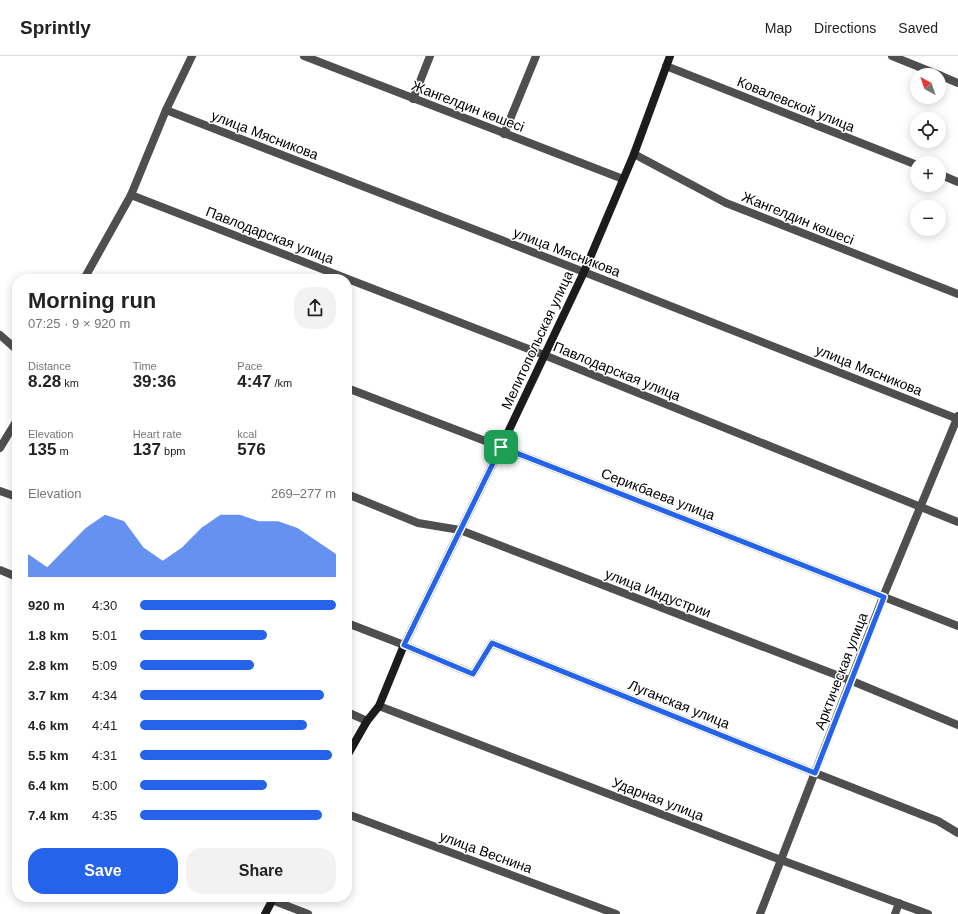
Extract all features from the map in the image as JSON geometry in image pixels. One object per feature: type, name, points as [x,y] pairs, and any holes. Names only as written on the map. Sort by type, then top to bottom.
[{"type":"street","points":[[87,274],[131,195],[166,110],[192,56]]},
{"type":"street","name":"Жангелдин көшесі","points":[[304,56],[324,60],[413,99],[623,179]]},
{"type":"street","points":[[413,99],[430,56]]},
{"type":"street","points":[[504,134],[536,56]]},
{"type":"street","name":"Мелитопольская улица","points":[[352,747],[367,721],[379,706],[404,645],[501,447],[584,272],[634,154],[670,56]]},
{"type":"street","points":[[892,56],[922,68]]},
{"type":"street","name":"Ковалевской улица","points":[[666,66],[910,163]]},
{"type":"street","points":[[946,78],[958,83]]},
{"type":"street","name":"улица Мясникова","points":[[166,110],[958,418]]},
{"type":"street","name":"Жангелдин көшесі","points":[[634,154],[726,203],[958,294]]},
{"type":"street","points":[[946,177],[958,182]]},
{"type":"street","name":"Павлодарская улица","points":[[131,195],[334,274]]},
{"type":"street","name":"Павлодарская улица","points":[[352,281],[544,356],[958,522]]},
{"type":"street","points":[[0,335],[12,346]]},
{"type":"street","name":"Серикбаева улица","points":[[352,390],[958,626]]},
{"type":"street","name":"Арктическая улица","points":[[760,914],[884,597],[958,418]]},
{"type":"street","points":[[0,448],[12,428]]},
{"type":"street","points":[[0,491],[12,495]]},
{"type":"street","name":"улица Индустрии","points":[[352,496],[418,523],[460,530],[852,681],[958,724]]},
{"type":"street","points":[[0,570],[12,574]]},
{"type":"street","points":[[352,625],[404,645]]},
{"type":"street","name":"Луганская улица","points":[[404,645],[473,674],[492,643],[938,821],[958,833]]},
{"type":"street","name":"Ударная улица","points":[[379,706],[781,860],[928,914]]},
{"type":"street","points":[[352,714],[367,721]]},
{"type":"street","name":"улица Веснина","points":[[352,816],[616,914]]},
{"type":"street","points":[[265,914],[271,902]]},
{"type":"street","points":[[282,902],[308,914]]},
{"type":"street","points":[[895,914],[899,903]]},
{"type":"route","points":[[501,447],[884,597],[815,773],[492,643],[473,674],[404,645],[501,447]]}]
